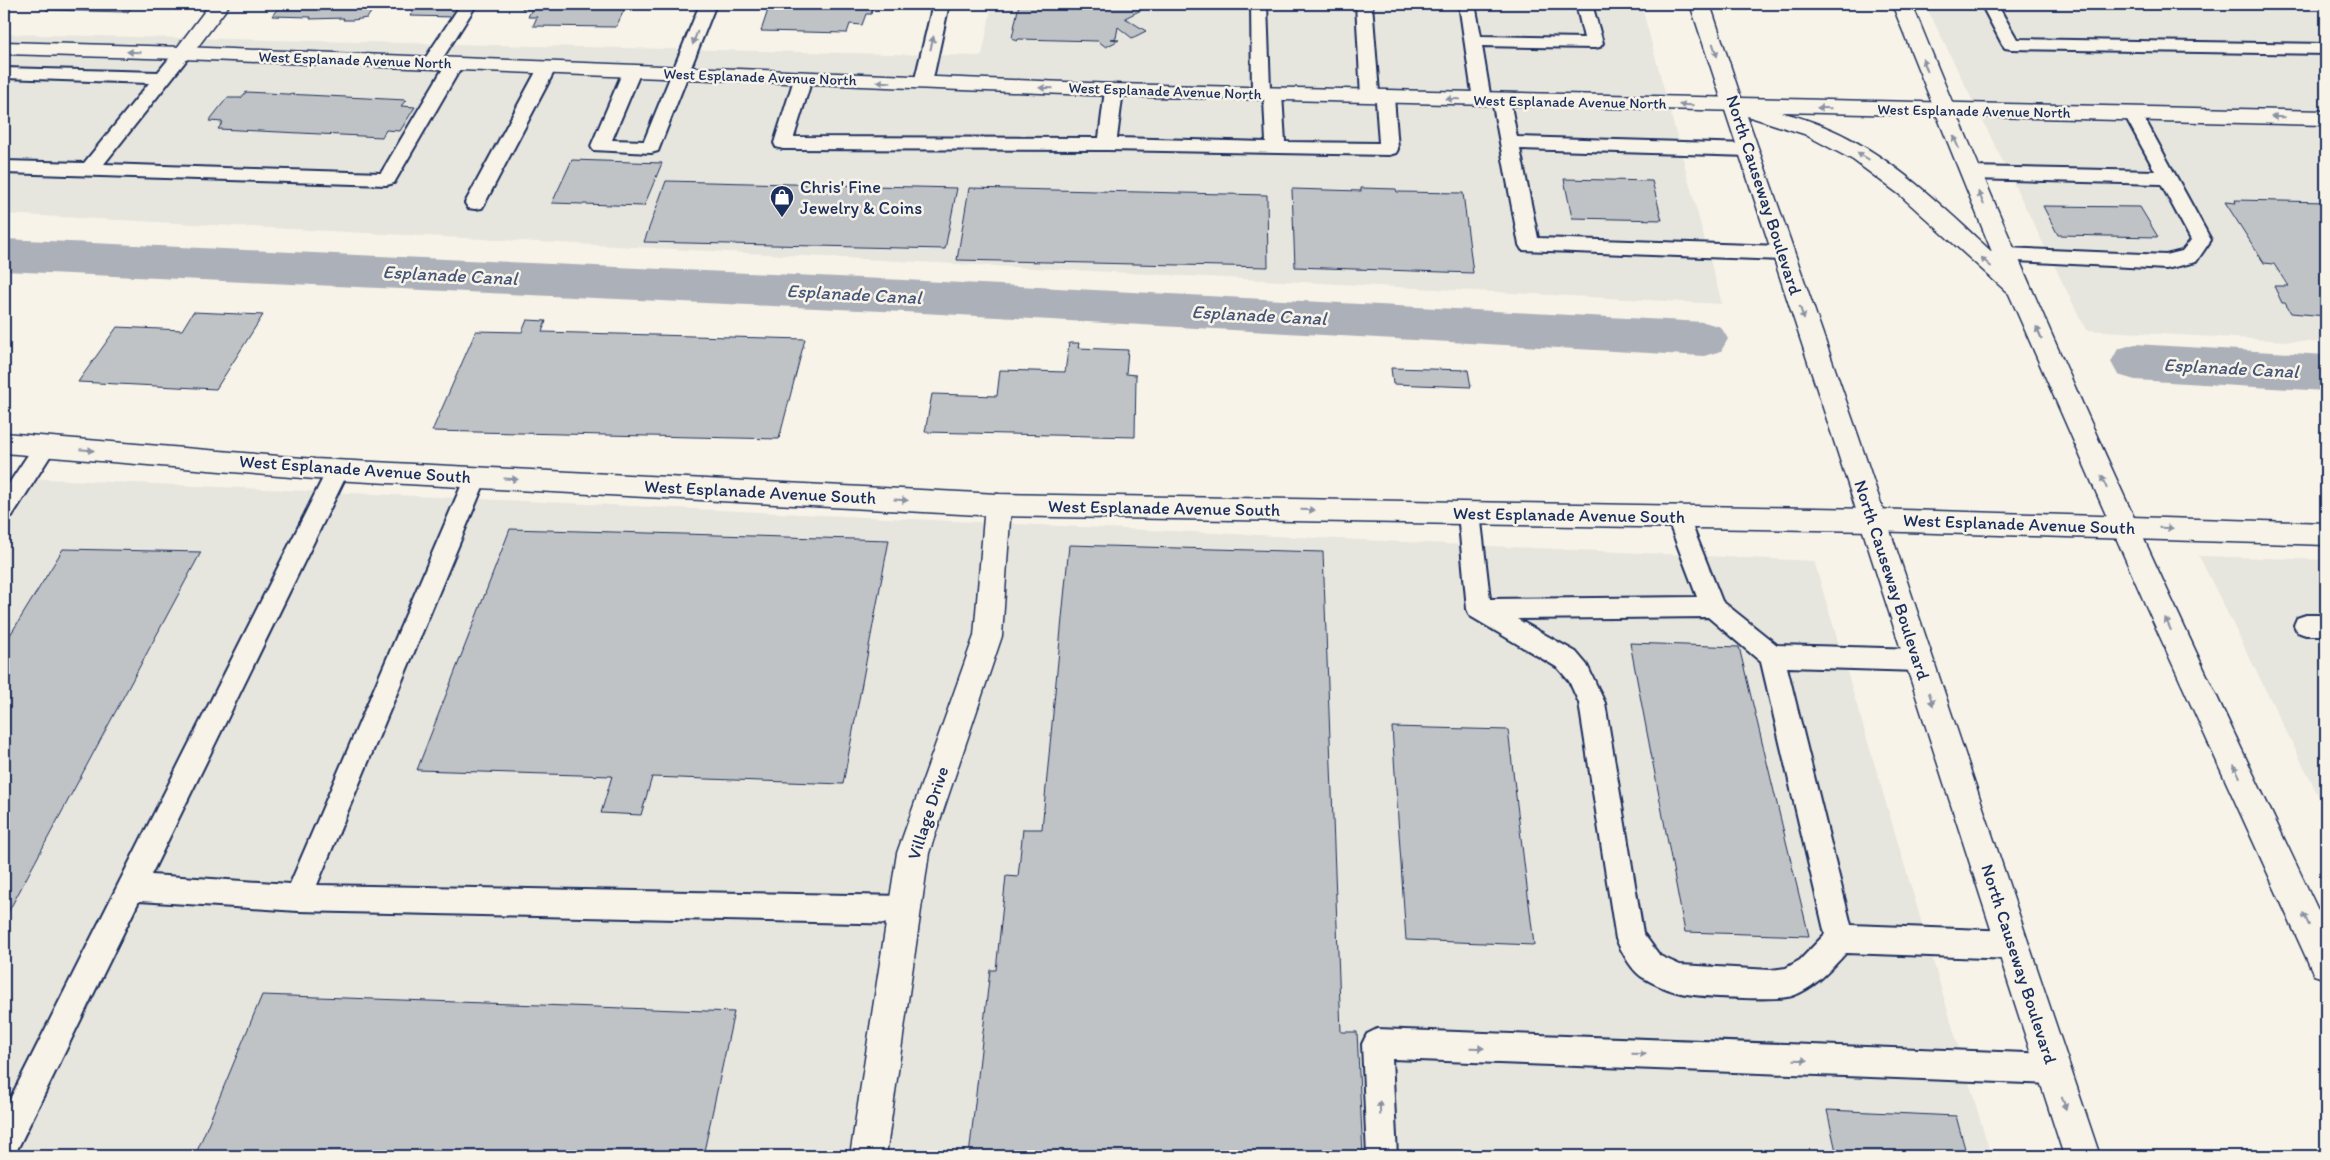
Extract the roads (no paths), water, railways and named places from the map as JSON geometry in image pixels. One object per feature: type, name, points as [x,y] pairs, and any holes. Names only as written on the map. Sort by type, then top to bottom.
[{"type":"main road","points":[[183,53],[220,4]]},
{"type":"main road","name":"North Causeway Boulevard","points":[[1700,4],[2082,1156]]},
{"type":"main road","points":[[1902,4],[1943,111],[2123,527],[2326,963]]},
{"type":"main road","name":"West Esplanade Avenue North","points":[[4,48],[183,53],[1114,90],[2133,114],[2324,121]]},
{"type":"main road","points":[[1735,106],[1792,122],[1835,139],[1881,167],[2022,295]]},
{"type":"main road","name":"West Esplanade Avenue South","points":[[4,443],[338,470],[998,505],[1872,520],[2326,534]]},
{"type":"main road","name":"Village Drive","points":[[868,1156],[913,853],[988,636],[998,505]]},
{"type":"lane","points":[[431,63],[469,4]]},
{"type":"lane","points":[[632,71],[600,146],[651,147],[708,4]]},
{"type":"lane","points":[[923,83],[941,4]]},
{"type":"lane","points":[[1259,4],[1267,94],[1276,148]]},
{"type":"lane","points":[[803,79],[783,144],[1107,144],[1389,149],[1377,97],[1364,4]]},
{"type":"lane","points":[[1467,4],[1473,41],[1492,100],[1511,143],[1530,245],[1782,253]]},
{"type":"lane","points":[[1473,41],[1594,43],[1584,4]]},
{"type":"lane","points":[[1989,4],[2011,44],[2326,49]]},
{"type":"lane","points":[[89,170],[183,53]]},
{"type":"lane","points":[[4,167],[387,179],[454,64]]},
{"type":"lane","points":[[475,204],[548,68]]},
{"type":"lane","points":[[4,73],[161,78]]},
{"type":"lane","points":[[1107,144],[1114,90]]},
{"type":"lane","points":[[2005,255],[2166,262],[2189,257],[2201,240],[2133,114]]},
{"type":"lane","points":[[1511,143],[1749,150]]},
{"type":"lane","points":[[1970,173],[2167,178]]},
{"type":"lane","points":[[4,509],[45,446]]},
{"type":"lane","points":[[4,1143],[338,470]]},
{"type":"lane","points":[[298,898],[476,477]]},
{"type":"lane","points":[[1469,513],[1479,609]]},
{"type":"lane","points":[[1678,518],[1713,608],[1772,656],[1840,939]]},
{"type":"lane","points":[[1479,609],[1713,608]]},
{"type":"lane","points":[[1479,609],[1567,660],[1578,673],[1592,703],[1630,939],[1650,966],[1680,979],[1771,984],[1790,982],[1810,970],[1840,939],[2012,945]]},
{"type":"lane","points":[[1772,656],[1919,660]]},
{"type":"lane","points":[[131,887],[298,898],[905,910]]},
{"type":"lane","points":[[1382,1156],[1377,1044],[2053,1069]]},
{"type":"waterway","name":"Esplanade Canal","points":[[4,255],[904,296],[1704,339]]},
{"type":"waterway","name":"Esplanade Canal","points":[[2135,362],[2326,373]]},
{"type":"place","name":"Chris' Fine Jewelry & Coins","points":[[782,218]]}]
